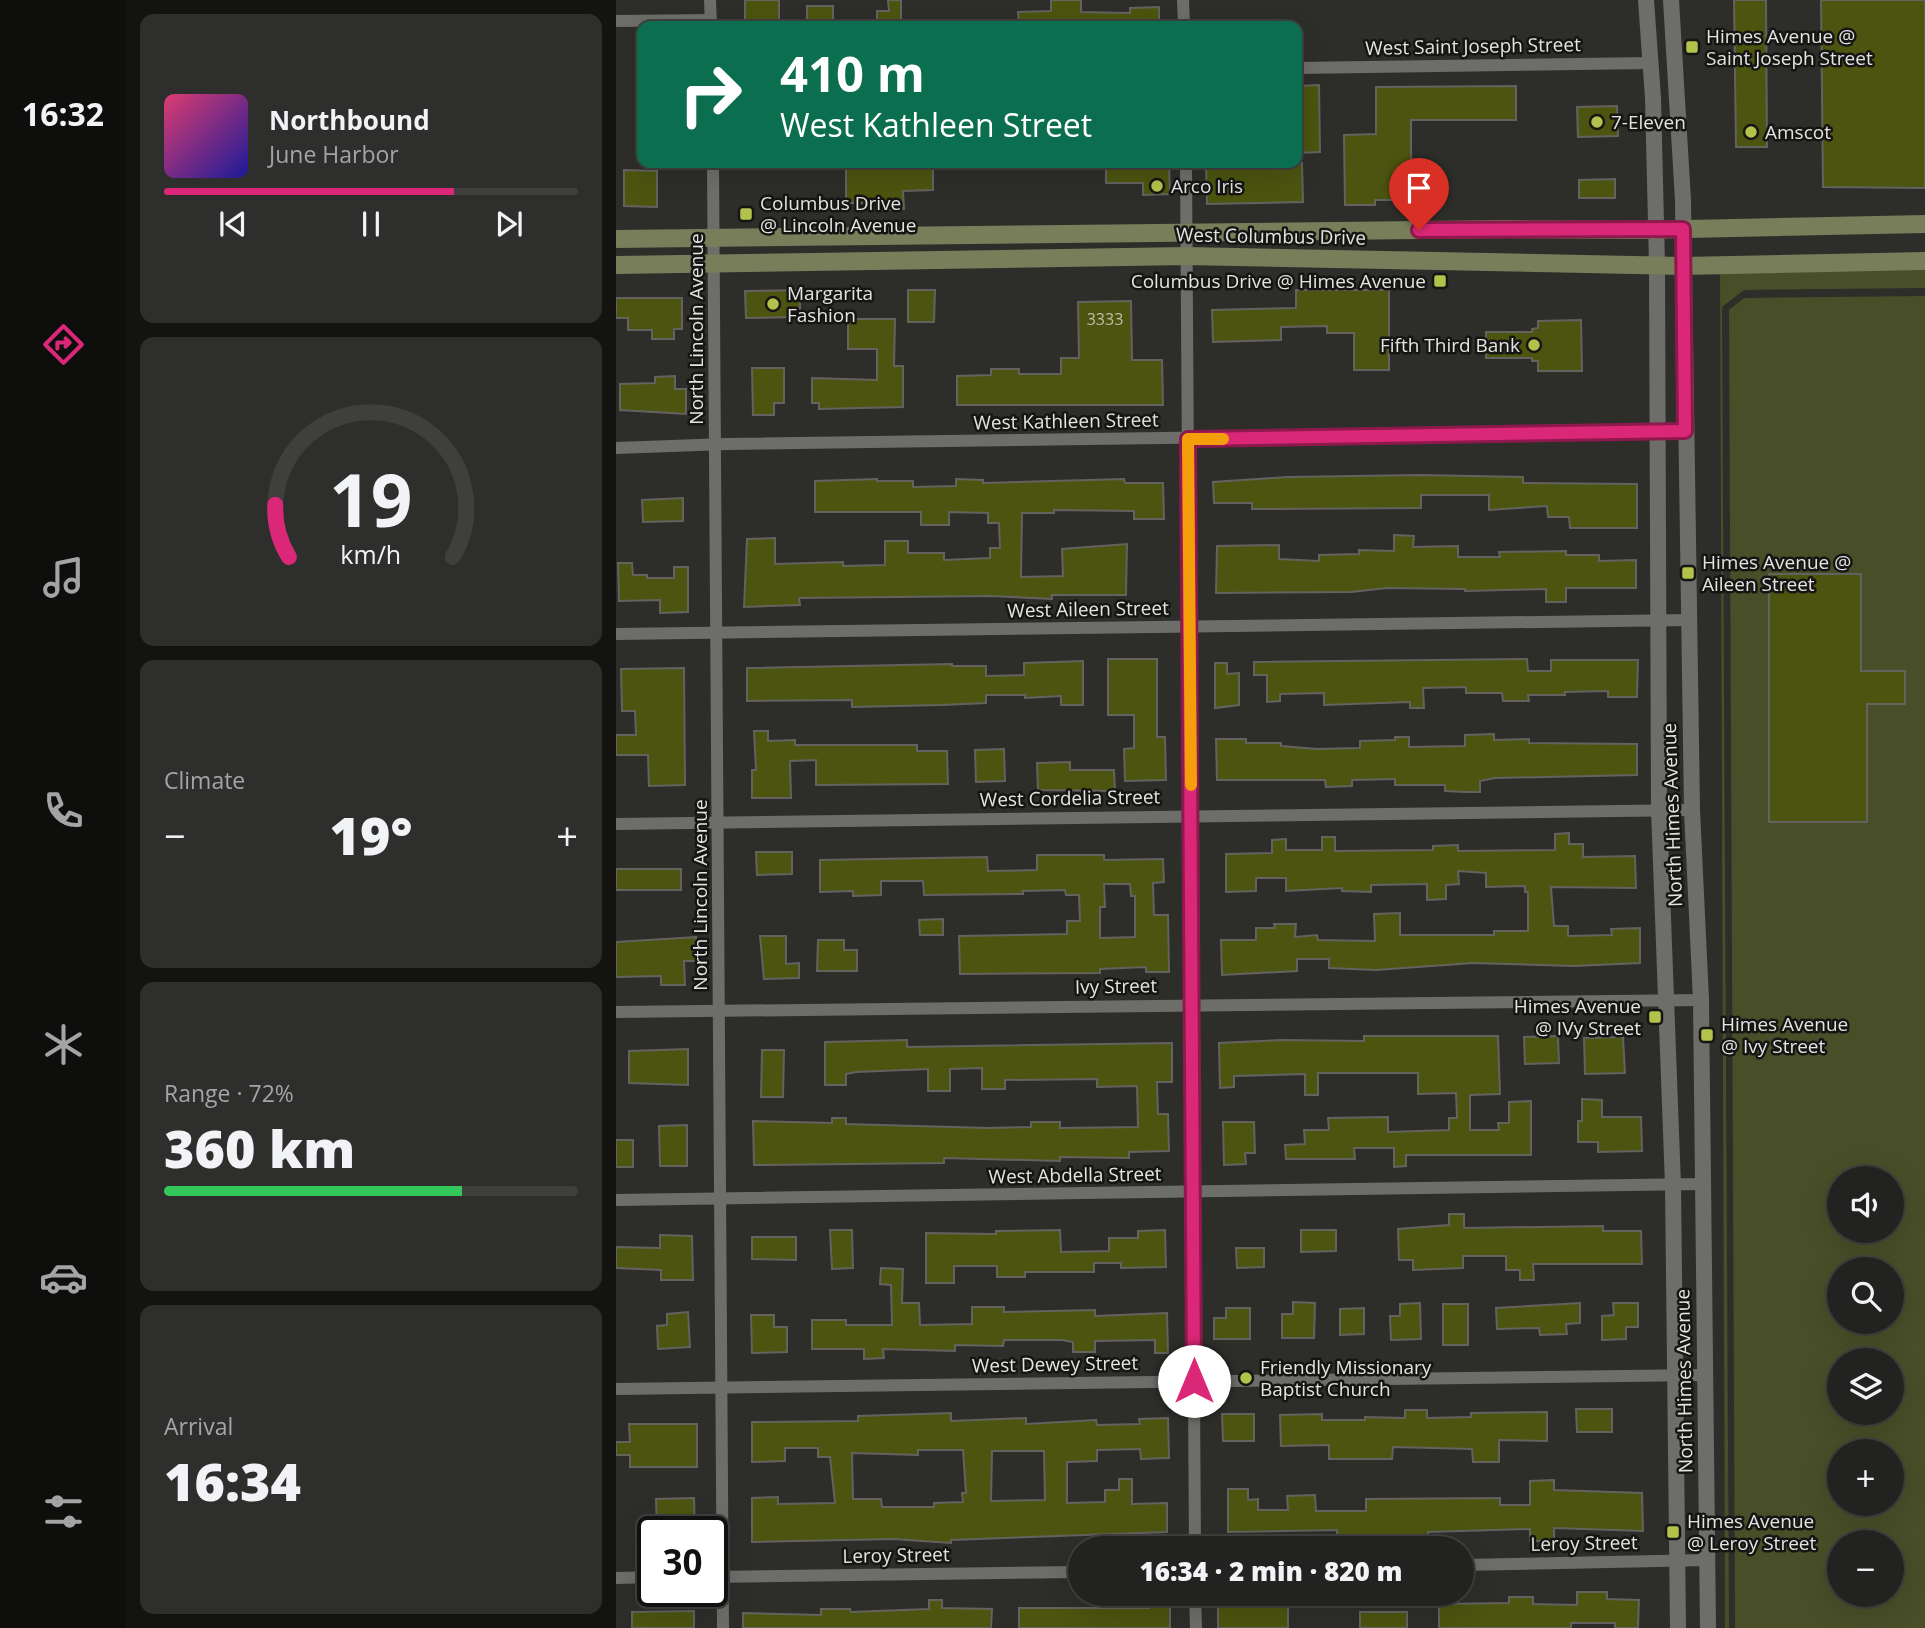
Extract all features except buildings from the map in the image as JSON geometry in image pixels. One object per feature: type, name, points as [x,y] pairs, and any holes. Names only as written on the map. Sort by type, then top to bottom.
[{"type":"main road","name":"West Columbus Drive","points":[[616,239],[1683,229],[1925,224]]},
{"type":"main road","name":"West Columbus Drive","points":[[616,265],[1187,256],[1683,266],[1925,261]]},
{"type":"street","points":[[710,0],[711,21]]},
{"type":"street","points":[[1183,0],[1184,21]]},
{"type":"street","name":"North Himes Avenue","points":[[1646,0],[1651,63],[1657,264],[1659,810],[1669,1000],[1677,1376],[1678,1628]]},
{"type":"street","name":"North Himes Avenue","points":[[1671,0],[1683,229],[1692,810],[1701,1000],[1708,1628]]},
{"type":"street","points":[[616,22],[637,22]]},
{"type":"street","name":"West Saint Joseph Street","points":[[1302,68],[1651,63]]},
{"type":"street","name":"North Lincoln Avenue","points":[[713,168],[722,1387],[719,1516]]},
{"type":"street","points":[[1186,168],[1195,1536]]},
{"type":"street","name":"West Kathleen Street","points":[[616,448],[716,444],[1685,431]]},
{"type":"street","name":"West Aileen Street","points":[[616,634],[1688,620]]},
{"type":"street","name":"West Cordelia Street","points":[[616,824],[1692,810]]},
{"type":"street","name":"Ivy Street","points":[[616,1012],[1701,1000]]},
{"type":"street","name":"West Abdella Street","points":[[616,1200],[1702,1185]]},
{"type":"street","points":[[1675,1296],[1704,1296]]},
{"type":"street","name":"West Dewey Street","points":[[616,1389],[1704,1375]]},
{"type":"street","name":"Leroy Street","points":[[1474,1565],[1707,1560]]},
{"type":"street","name":"Leroy Street","points":[[728,1577],[1068,1572]]},
{"type":"street","points":[[616,1578],[637,1577]]},
{"type":"street","points":[[1195,1606],[1196,1628]]},
{"type":"street","name":"North Lincoln Avenue","points":[[721,1607],[723,1628]]},
{"type":"green space","points":[[1925,270],[1925,288],[1744,290],[1722,307],[1729,1628],[1725,1628],[1720,271]]},
{"type":"green space","points":[[1925,296],[1925,1628],[1735,1628],[1729,310],[1744,298]]},
{"type":"slow traffic","points":[[1191,785],[1188,439],[1223,439]]},
{"type":"place","name":"Himes Avenue @ Saint Joseph Street","points":[[1692,47]]},
{"type":"place","name":"7-Eleven","points":[[1597,122]]},
{"type":"place","name":"Amscot","points":[[1751,132]]},
{"type":"place","name":"Arco Iris","points":[[1157,186]]},
{"type":"place","name":"Columbus Drive @ Lincoln Avenue","points":[[746,214]]},
{"type":"place","name":"Columbus Drive @ Himes Avenue","points":[[1440,281]]},
{"type":"place","name":"Margarita Fashion","points":[[773,304]]},
{"type":"place","name":"Fifth Third Bank","points":[[1534,345]]},
{"type":"place","name":"Himes Avenue @ Aileen Street","points":[[1688,573]]},
{"type":"place","name":"Himes Avenue @ IVy Street","points":[[1655,1017]]},
{"type":"place","name":"Himes Avenue @ Ivy Street","points":[[1707,1035]]},
{"type":"place","name":"Friendly Missionary Baptist Church","points":[[1246,1378]]},
{"type":"place","name":"Himes Avenue @ Leroy Street","points":[[1673,1532]]},
{"type":"route","points":[[1194,1381],[1188,439],[1685,431],[1683,229],[1419,230]]}]
